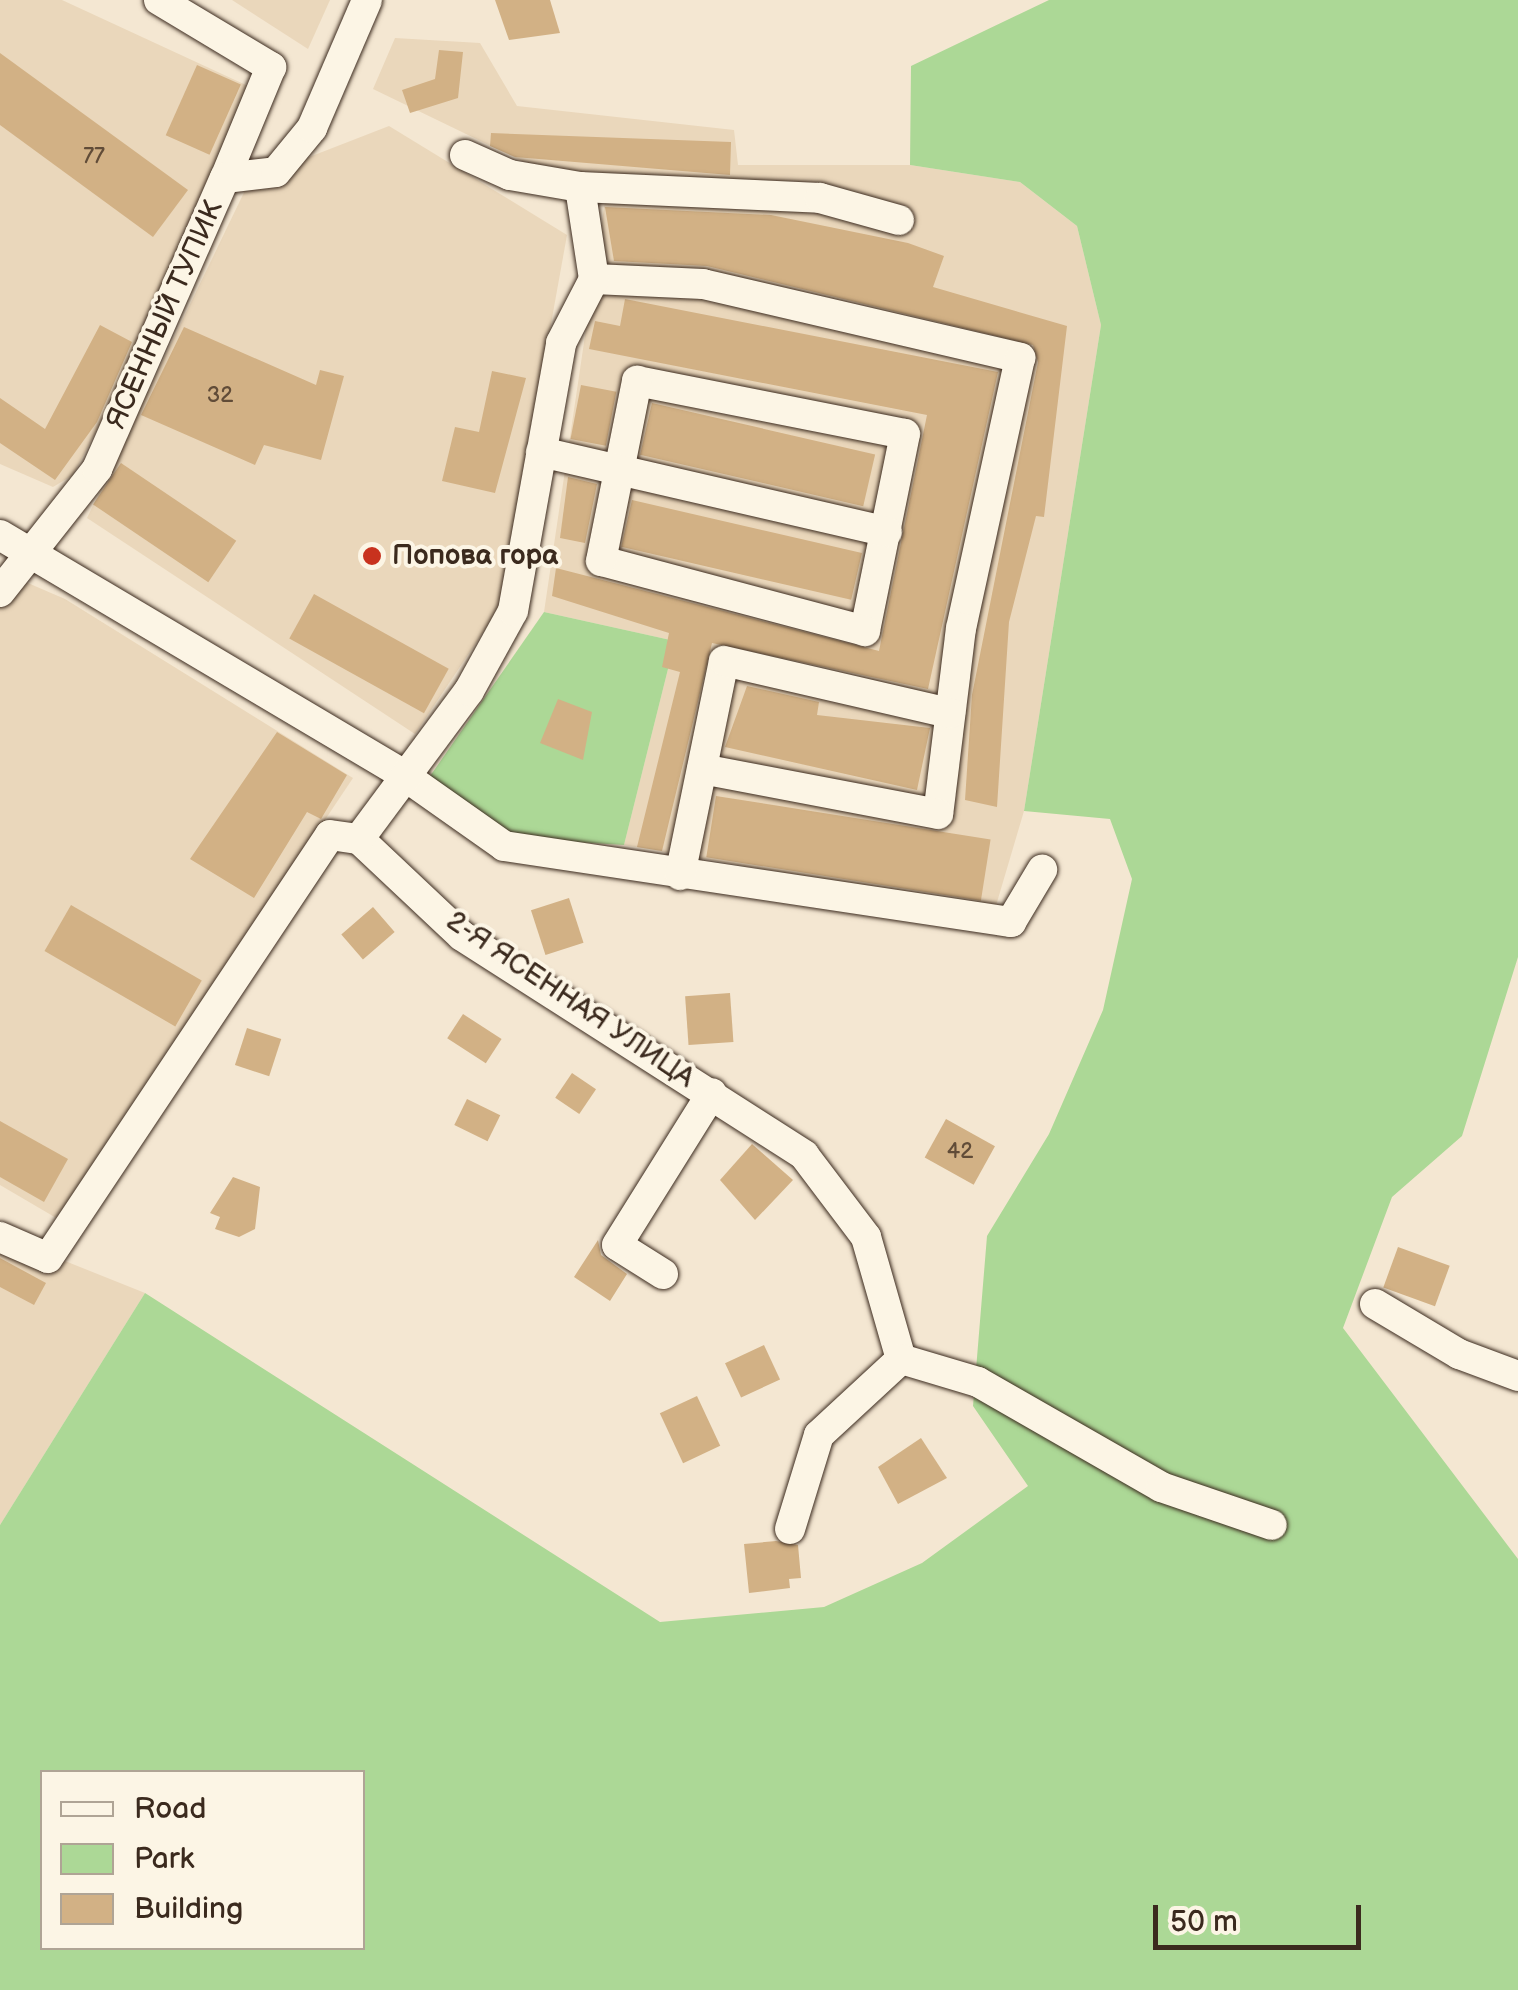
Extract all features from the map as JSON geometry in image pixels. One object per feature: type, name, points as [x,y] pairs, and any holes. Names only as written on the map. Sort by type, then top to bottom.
[{"type":"street","points":[[159,0],[271,67],[225,178]]},
{"type":"street","name":"ЯСЕННЫЙ ТУПИК","points":[[0,592],[27,551],[97,468],[225,178],[276,172],[312,128],[367,0]]},
{"type":"street","points":[[465,155],[510,175],[580,187],[820,198],[899,220]]},
{"type":"street","points":[[0,1237],[48,1258],[330,836],[359,839],[402,774],[468,691],[514,611],[561,343],[594,279],[580,187]]},
{"type":"street","points":[[594,279],[703,284],[1020,358],[950,713],[938,814],[702,769]]},
{"type":"street","points":[[637,381],[905,434],[887,532],[865,631],[600,561],[637,381]]},
{"type":"street","points":[[542,452],[887,532]]},
{"type":"street","points":[[0,535],[402,774],[504,846],[1011,922],[1042,870]]},
{"type":"street","points":[[680,875],[724,661],[950,713]]},
{"type":"street","name":"2-Я ЯСЕННАЯ УЛИЦА","points":[[359,839],[462,936],[768,1126],[834,1190],[866,1238],[901,1359]]},
{"type":"street","points":[[663,1274],[617,1245],[712,1093]]},
{"type":"street","points":[[1376,1304],[1458,1354],[1518,1376]]},
{"type":"street","points":[[790,1529],[819,1435],[901,1359],[978,1382],[1161,1487],[1272,1525]]},
{"type":"shaded area","points":[[0,0],[62,0],[248,86],[141,346],[73,475],[53,487],[0,464]]},
{"type":"shaded area","points":[[232,0],[330,0],[308,49]]},
{"type":"shaded area","points":[[395,38],[480,43],[517,106],[734,130],[738,165],[910,165],[1020,182],[1077,226],[1101,325],[1024,811],[995,909],[624,845],[675,641],[544,612],[605,201],[373,89]]},
{"type":"shaded area","points":[[389,126],[567,235],[500,607],[415,734],[87,518],[250,180]]},
{"type":"shaded area","points":[[0,571],[65,599],[353,778],[58,1219],[0,1185]]},
{"type":"shaded area","points":[[0,1235],[145,1293],[0,1525]]},
{"type":"green space","points":[[1049,0],[1518,0],[1518,957],[1462,1136],[1392,1197],[1343,1328],[1518,1559],[1518,1990],[0,1990],[0,1525],[145,1293],[660,1622],[824,1607],[922,1563],[1028,1486],[973,1406],[987,1236],[1049,1134],[1103,1010],[1132,879],[1110,819],[1024,811],[1101,325],[1077,226],[1020,182],[910,165],[911,66]]},
{"type":"green space","points":[[544,612],[675,641],[624,845],[510,838],[428,779]]},
{"type":"building","points":[[495,0],[550,0],[560,33],[509,40]]},
{"type":"building","points":[[439,50],[463,52],[458,98],[410,113],[402,90],[435,79]]},
{"type":"building","points":[[0,53],[188,190],[153,237],[0,125]]},
{"type":"building","points":[[197,65],[241,85],[210,155],[166,135]]},
{"type":"building","points":[[491,133],[731,142],[730,175],[515,157],[490,146]]},
{"type":"building","points":[[605,207],[771,215],[908,243],[944,256],[933,287],[1067,326],[1044,517],[1036,516],[1009,622],[997,807],[965,800],[972,695],[1038,362],[1033,345],[707,266],[614,261]]},
{"type":"building","points":[[625,299],[998,372],[928,689],[712,643],[662,851],[637,847],[680,672],[662,667],[669,633],[552,596],[556,568],[879,651],[927,415],[589,349],[595,321],[620,326]]},
{"type":"building","points":[[100,325],[132,342],[97,422],[55,480],[0,443],[0,398],[45,429]]},
{"type":"building","points":[[184,327],[316,385],[320,370],[344,376],[321,460],[264,445],[255,465],[141,415]]},
{"type":"building","points":[[492,371],[526,378],[495,493],[442,481],[455,427],[479,432]]},
{"type":"building","points":[[581,385],[616,392],[606,446],[571,439]]},
{"type":"building","points":[[652,403],[875,455],[863,506],[640,455]]},
{"type":"building","points":[[121,463],[236,541],[208,582],[93,504]]},
{"type":"building","points":[[568,477],[597,484],[585,543],[560,538]]},
{"type":"building","points":[[632,500],[862,553],[851,600],[621,547]]},
{"type":"building","points":[[314,594],[449,669],[424,713],[289,639]]},
{"type":"building","points":[[747,686],[819,702],[817,715],[930,728],[917,790],[725,747]]},
{"type":"building","points":[[558,699],[592,712],[583,760],[540,743]]},
{"type":"building","points":[[277,732],[347,775],[321,819],[307,812],[254,898],[190,859]]},
{"type":"building","points":[[716,796],[991,839],[981,901],[706,857]]},
{"type":"building","points":[[569,898],[584,943],[545,955],[531,910]]},
{"type":"building","points":[[71,905],[202,980],[175,1026],[44,951]]},
{"type":"building","points":[[373,907],[395,932],[363,959],[341,935]]},
{"type":"building","points":[[730,993],[733,1042],[689,1045],[685,996]]},
{"type":"building","points":[[463,1014],[502,1039],[486,1063],[447,1038]]},
{"type":"building","points":[[247,1028],[281,1039],[269,1076],[235,1065]]},
{"type":"building","points":[[572,1073],[596,1089],[579,1114],[555,1098]]},
{"type":"building","points":[[467,1099],[500,1115],[488,1141],[454,1125]]},
{"type":"building","points":[[946,1119],[995,1146],[974,1185],[925,1157]]},
{"type":"building","points":[[0,1121],[68,1159],[44,1202],[0,1177]]},
{"type":"building","points":[[752,1144],[793,1180],[755,1220],[720,1180]]},
{"type":"building","points":[[233,1177],[260,1187],[255,1229],[239,1237],[215,1229],[220,1217],[210,1213]]},
{"type":"building","points":[[598,1240],[601,1255],[627,1274],[610,1301],[574,1277]]},
{"type":"building","points":[[1398,1247],[1450,1266],[1435,1306],[1383,1287]]},
{"type":"building","points":[[0,1258],[46,1283],[34,1305],[0,1287]]},
{"type":"building","points":[[764,1345],[780,1379],[741,1398],[725,1363]]},
{"type":"building","points":[[697,1396],[720,1446],[683,1463],[660,1413]]},
{"type":"building","points":[[921,1438],[947,1478],[898,1504],[878,1467]]},
{"type":"building","points":[[776,1541],[798,1545],[801,1578],[789,1579],[790,1588],[749,1593],[744,1544]]},
{"type":"place","name":"Попова гора","points":[[372,556]]}]
